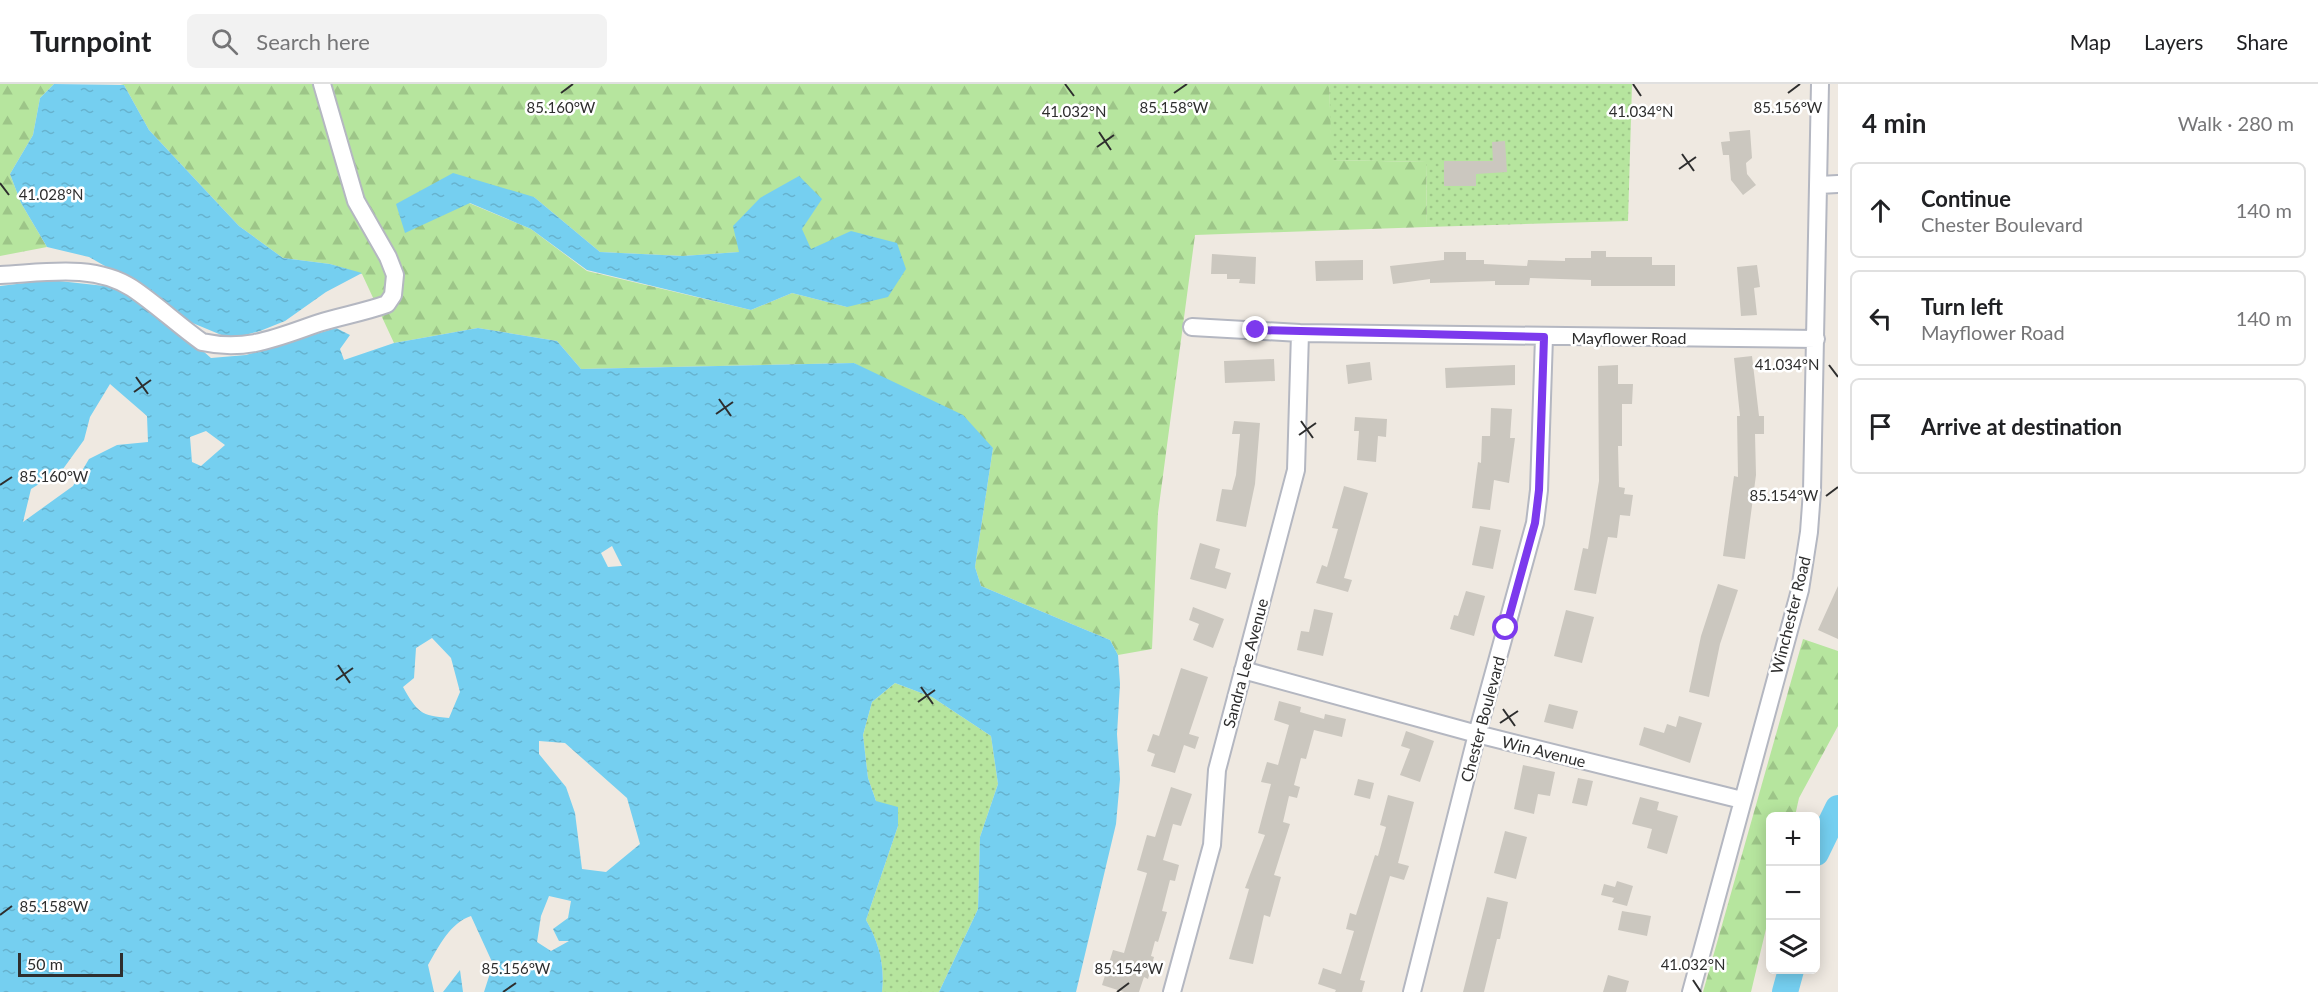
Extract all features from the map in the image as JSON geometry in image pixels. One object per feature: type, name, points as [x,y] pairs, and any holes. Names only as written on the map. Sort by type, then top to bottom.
[{"type":"street","points":[[0,274],[94,273],[112,278],[131,287],[202,342],[216,345],[244,345],[273,340],[320,323],[387,304],[393,295],[395,275],[388,257],[356,201],[322,84]]},
{"type":"street","name":"Winchester Road","points":[[1690,992],[1800,590],[1809,532],[1816,339],[1820,84]]},
{"type":"street","points":[[1819,185],[1838,184]]},
{"type":"street","name":"Mayflower Road","points":[[1192,327],[1300,333],[1816,339]]},
{"type":"street","name":"Sandra Lee Avenue","points":[[1172,992],[1212,845],[1217,770],[1296,470],[1300,333]]},
{"type":"street","name":"Chester Boulevard","points":[[1412,992],[1535,523],[1539,490],[1544,337]]},
{"type":"street","name":"Win Avenue","points":[[1243,670],[1478,734],[1742,800]]},
{"type":"green space","points":[[0,84],[54,84],[40,98],[33,135],[10,174],[21,203],[47,247],[0,256]]},
{"type":"green space","points":[[120,84],[1329,84],[1332,160],[1426,162],[1427,227],[1195,235],[1158,513],[1152,649],[1118,655],[1110,640],[981,586],[975,567],[993,448],[854,363],[581,369],[557,341],[478,328],[394,343],[362,274],[330,264],[283,258],[239,226],[149,130],[124,85]],"holes":[[[534,197],[600,252],[683,256],[739,252],[801,229],[811,250],[847,307],[792,293],[751,310],[587,271],[531,229],[469,203]]]},
{"type":"green space","points":[[1329,84],[1632,84],[1628,221],[1427,227],[1426,162],[1331,160]]},
{"type":"green space","points":[[1803,639],[1838,651],[1838,726],[1799,798],[1796,812],[1766,812],[1766,929],[1751,992],[1703,992]]},
{"type":"green space","points":[[895,683],[932,697],[991,736],[998,784],[980,837],[978,909],[939,992],[882,992],[883,973],[880,955],[866,920],[898,826],[876,801],[868,778],[863,735],[872,702]]},
{"type":"water","points":[[54,84],[124,85],[149,130],[239,226],[283,258],[330,264],[362,273],[326,292],[285,321],[231,339],[183,319],[151,292],[89,257],[47,247],[21,203],[10,174],[33,135],[40,98]]},
{"type":"water","points":[[453,173],[534,197],[600,252],[683,256],[739,252],[733,226],[760,198],[799,176],[822,199],[802,229],[811,249],[851,231],[897,243],[906,269],[888,297],[847,307],[792,293],[751,310],[587,270],[531,229],[470,203],[405,233],[396,204]]},
{"type":"water","points":[[50,280],[132,289],[211,358],[246,355],[336,328],[350,335],[340,349],[344,360],[394,343],[478,328],[557,341],[581,369],[854,363],[963,415],[993,448],[975,567],[981,586],[1110,640],[1118,655],[1120,684],[1117,734],[1120,779],[1116,824],[1076,992],[939,992],[978,909],[980,837],[998,784],[991,736],[932,697],[895,683],[872,702],[863,735],[868,778],[876,801],[898,807],[898,826],[866,920],[880,954],[883,973],[882,992],[484,992],[493,964],[471,916],[451,930],[428,965],[434,992],[0,992],[0,286]],"holes":[[[110,384],[147,416],[148,442],[117,445],[89,459],[73,486],[23,522],[31,489],[63,469],[84,440],[90,417]],[[206,431],[225,445],[201,466],[192,462],[190,437]],[[612,546],[622,566],[608,567],[601,553]],[[432,638],[451,658],[460,692],[449,718],[432,716],[421,711],[403,687],[414,678],[416,648]],[[539,741],[565,743],[627,798],[640,844],[606,872],[582,869],[575,813],[566,787],[539,754]],[[549,896],[571,901],[568,918],[553,929],[559,941],[569,941],[551,951],[537,942],[541,916]]]},
{"type":"water","points":[[460,970],[463,992],[443,992]]},
{"type":"building","points":[[1750,130],[1752,158],[1746,163],[1747,174],[1756,185],[1743,195],[1731,180],[1729,155],[1723,155],[1721,142],[1730,141],[1729,132]]},
{"type":"building","points":[[1505,141],[1507,172],[1476,174],[1476,186],[1444,186],[1444,161],[1493,161],[1492,142]]},
{"type":"building","points":[[1591,251],[1606,251],[1606,257],[1652,257],[1652,265],[1675,265],[1675,286],[1591,286],[1591,280],[1530,278],[1529,285],[1495,285],[1495,281],[1430,283],[1430,279],[1393,284],[1390,266],[1444,260],[1444,252],[1466,252],[1466,260],[1484,260],[1484,264],[1527,266],[1528,260],[1565,261],[1565,258],[1591,258]]},
{"type":"building","points":[[1212,254],[1256,257],[1255,284],[1239,283],[1240,279],[1227,279],[1227,274],[1211,274]]},
{"type":"building","points":[[1363,260],[1363,280],[1316,281],[1315,261]]},
{"type":"building","points":[[1757,265],[1760,287],[1754,288],[1757,315],[1741,316],[1737,267]]},
{"type":"building","points":[[1752,356],[1759,416],[1764,416],[1764,434],[1755,434],[1756,475],[1745,559],[1723,556],[1734,476],[1738,477],[1737,416],[1740,416],[1734,358]]},
{"type":"building","points":[[1274,359],[1275,381],[1225,383],[1224,361]]},
{"type":"building","points":[[1370,362],[1372,380],[1348,384],[1346,365]]},
{"type":"building","points":[[1515,365],[1515,385],[1446,388],[1445,368]]},
{"type":"building","points":[[1618,365],[1618,384],[1633,384],[1632,404],[1622,404],[1622,446],[1618,446],[1619,487],[1625,488],[1624,494],[1633,495],[1630,516],[1620,515],[1617,538],[1608,537],[1596,594],[1574,590],[1583,548],[1588,549],[1599,481],[1598,366]]},
{"type":"building","points":[[1491,408],[1512,409],[1510,438],[1515,438],[1509,483],[1494,480],[1490,510],[1472,508],[1478,462],[1481,463],[1482,436],[1490,436]]},
{"type":"building","points":[[1355,417],[1387,419],[1386,437],[1378,436],[1376,462],[1357,460],[1359,431],[1354,431]]},
{"type":"building","points":[[1234,421],[1260,423],[1255,484],[1246,527],[1216,521],[1222,489],[1232,490],[1236,475],[1240,434],[1232,434]]},
{"type":"building","points":[[1344,486],[1368,493],[1344,578],[1352,580],[1348,592],[1316,583],[1322,565],[1327,567],[1338,529],[1332,528]]},
{"type":"building","points":[[1480,526],[1501,530],[1493,569],[1472,565]]},
{"type":"building","points":[[1200,543],[1220,549],[1215,568],[1231,573],[1226,589],[1190,579]]},
{"type":"building","points":[[1718,584],[1738,590],[1720,644],[1709,697],[1689,692],[1701,636]]},
{"type":"building","points":[[1838,586],[1838,639],[1818,630]]},
{"type":"building","points":[[1466,591],[1485,596],[1474,636],[1450,629],[1454,615],[1458,616]]},
{"type":"building","points":[[1193,607],[1224,619],[1213,648],[1193,640],[1199,624],[1189,620]]},
{"type":"building","points":[[1314,609],[1333,613],[1323,656],[1297,650],[1301,631],[1309,632]]},
{"type":"building","points":[[1566,610],[1594,617],[1582,663],[1554,656]]},
{"type":"building","points":[[1181,668],[1208,677],[1189,734],[1199,737],[1195,749],[1184,745],[1175,773],[1151,766],[1155,754],[1147,751],[1153,734],[1159,736]]},
{"type":"building","points":[[1279,701],[1301,707],[1300,712],[1324,719],[1325,714],[1346,719],[1342,737],[1314,730],[1306,759],[1301,758],[1294,785],[1300,787],[1297,798],[1289,796],[1283,822],[1290,824],[1274,875],[1281,877],[1270,917],[1264,915],[1253,964],[1229,959],[1249,889],[1245,888],[1265,835],[1258,833],[1271,784],[1261,782],[1267,762],[1278,765],[1289,725],[1274,720]]},
{"type":"building","points":[[1549,704],[1578,711],[1573,729],[1544,722]]},
{"type":"building","points":[[1679,716],[1702,723],[1690,763],[1639,745],[1644,727],[1664,733],[1667,724],[1676,727]]},
{"type":"building","points":[[1406,731],[1434,741],[1420,782],[1400,775],[1410,749],[1401,746]]},
{"type":"building","points":[[1523,765],[1555,772],[1550,796],[1538,794],[1534,814],[1514,809]]},
{"type":"building","points":[[1578,778],[1593,781],[1587,806],[1572,803]]},
{"type":"building","points":[[1358,779],[1374,783],[1370,799],[1354,795]]},
{"type":"building","points":[[1171,787],[1192,794],[1181,826],[1173,824],[1163,860],[1179,865],[1175,881],[1170,880],[1162,911],[1167,912],[1158,942],[1155,941],[1151,956],[1154,957],[1148,979],[1144,977],[1139,992],[1124,992],[1102,985],[1113,950],[1124,953],[1147,873],[1137,870],[1147,835],[1155,837]]},
{"type":"building","points":[[1388,795],[1414,802],[1398,863],[1409,866],[1404,880],[1390,876],[1360,980],[1365,981],[1362,992],[1335,992],[1336,990],[1318,984],[1323,968],[1341,974],[1354,931],[1346,929],[1350,913],[1356,915],[1375,855],[1378,856],[1386,827],[1380,825]]},
{"type":"building","points":[[1640,797],[1659,802],[1657,810],[1678,816],[1667,854],[1647,848],[1652,829],[1632,824]]},
{"type":"building","points":[[1505,831],[1527,837],[1516,879],[1494,873]]},
{"type":"building","points":[[1617,881],[1633,886],[1627,906],[1612,902],[1614,898],[1601,895],[1604,884],[1615,887]]},
{"type":"building","points":[[1487,897],[1508,902],[1500,939],[1497,939],[1484,992],[1463,992]]},
{"type":"building","points":[[1622,911],[1651,916],[1647,936],[1618,930]]},
{"type":"building","points":[[1608,975],[1629,981],[1626,992],[1603,992]]},
{"type":"waterway","points":[[1820,845],[1838,808]]},
{"type":"waterway","points":[[1785,992],[1790,974]]},
{"type":"route","points":[[1256,330],[1300,333],[1544,337],[1539,490],[1535,523],[1506,628]]}]
